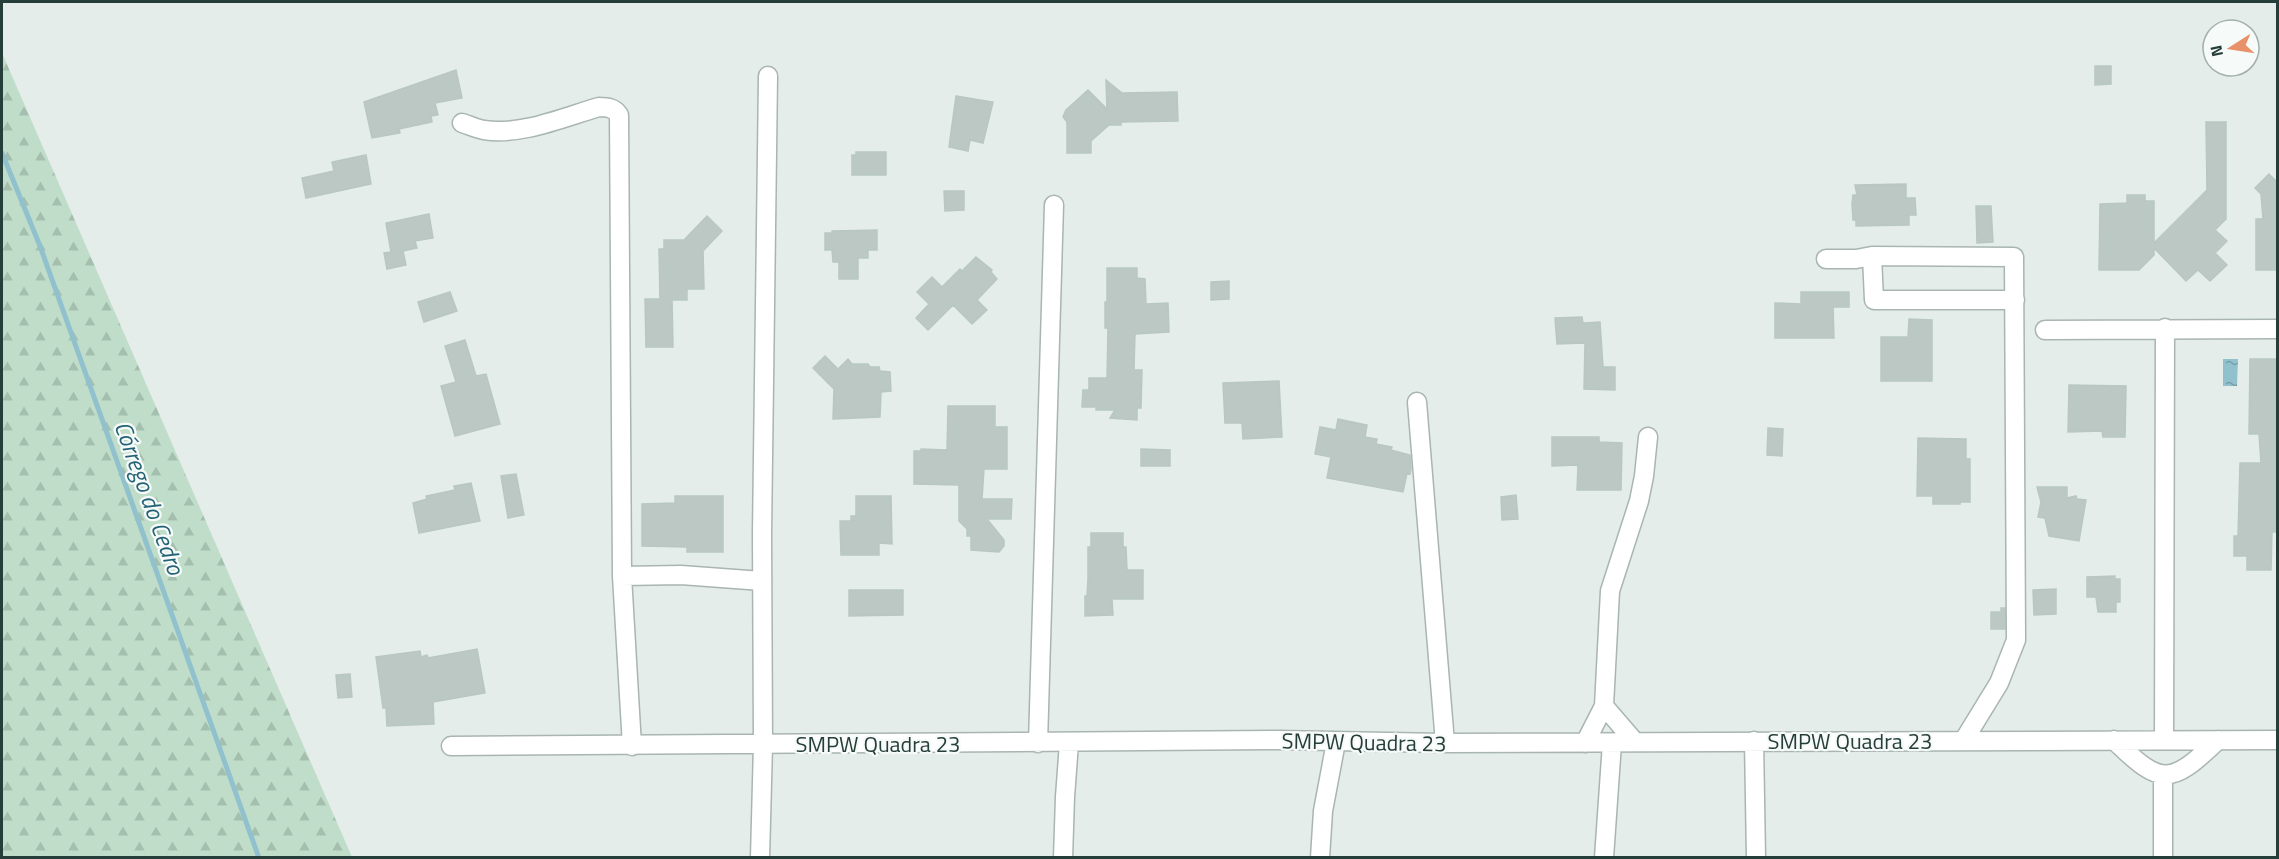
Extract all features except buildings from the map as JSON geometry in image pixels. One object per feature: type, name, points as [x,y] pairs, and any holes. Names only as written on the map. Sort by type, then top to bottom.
[{"type":"street","points":[[760,858],[763,745],[762,581],[768,76]]},
{"type":"street","points":[[462,123],[484,130],[527,127],[599,107],[608,107],[616,111],[619,116],[622,576],[632,746]]},
{"type":"street","points":[[1038,743],[1054,205]]},
{"type":"street","points":[[1872,256],[1874,300],[2015,300]]},
{"type":"street","points":[[1826,259],[1856,259],[1872,256],[2014,257],[2016,640],[1999,683],[1964,740]]},
{"type":"street","points":[[2164,740],[2165,328]]},
{"type":"street","points":[[2045,330],[2277,329]]},
{"type":"street","points":[[1417,402],[1445,743]]},
{"type":"street","points":[[1585,742],[1604,706],[1606,633],[1610,591],[1639,501],[1648,437]]},
{"type":"street","points":[[622,576],[681,575],[762,581]]},
{"type":"street","points":[[1604,706],[1635,742]]},
{"type":"street","name":"SMPW Quadra 23","points":[[451,746],[1277,740],[1445,743],[2277,740]]},
{"type":"street","points":[[2114,740],[2146,769],[2163,775],[2179,772],[2190,766],[2218,740]]},
{"type":"street","points":[[1754,741],[1756,858]]},
{"type":"street","points":[[1320,858],[1323,811],[1336,742]]},
{"type":"street","points":[[1063,858],[1070,743]]},
{"type":"street","points":[[1604,858],[1612,743]]},
{"type":"street","points":[[2163,775],[2163,858]]},
{"type":"green space","points":[[2,53],[352,857],[2,857]]},
{"type":"water","points":[[2223,359],[2238,359],[2237,386],[2223,386]]},
{"type":"waterway","name":"Córrego do Cedro","points":[[2,153],[40,246],[259,858]]}]
